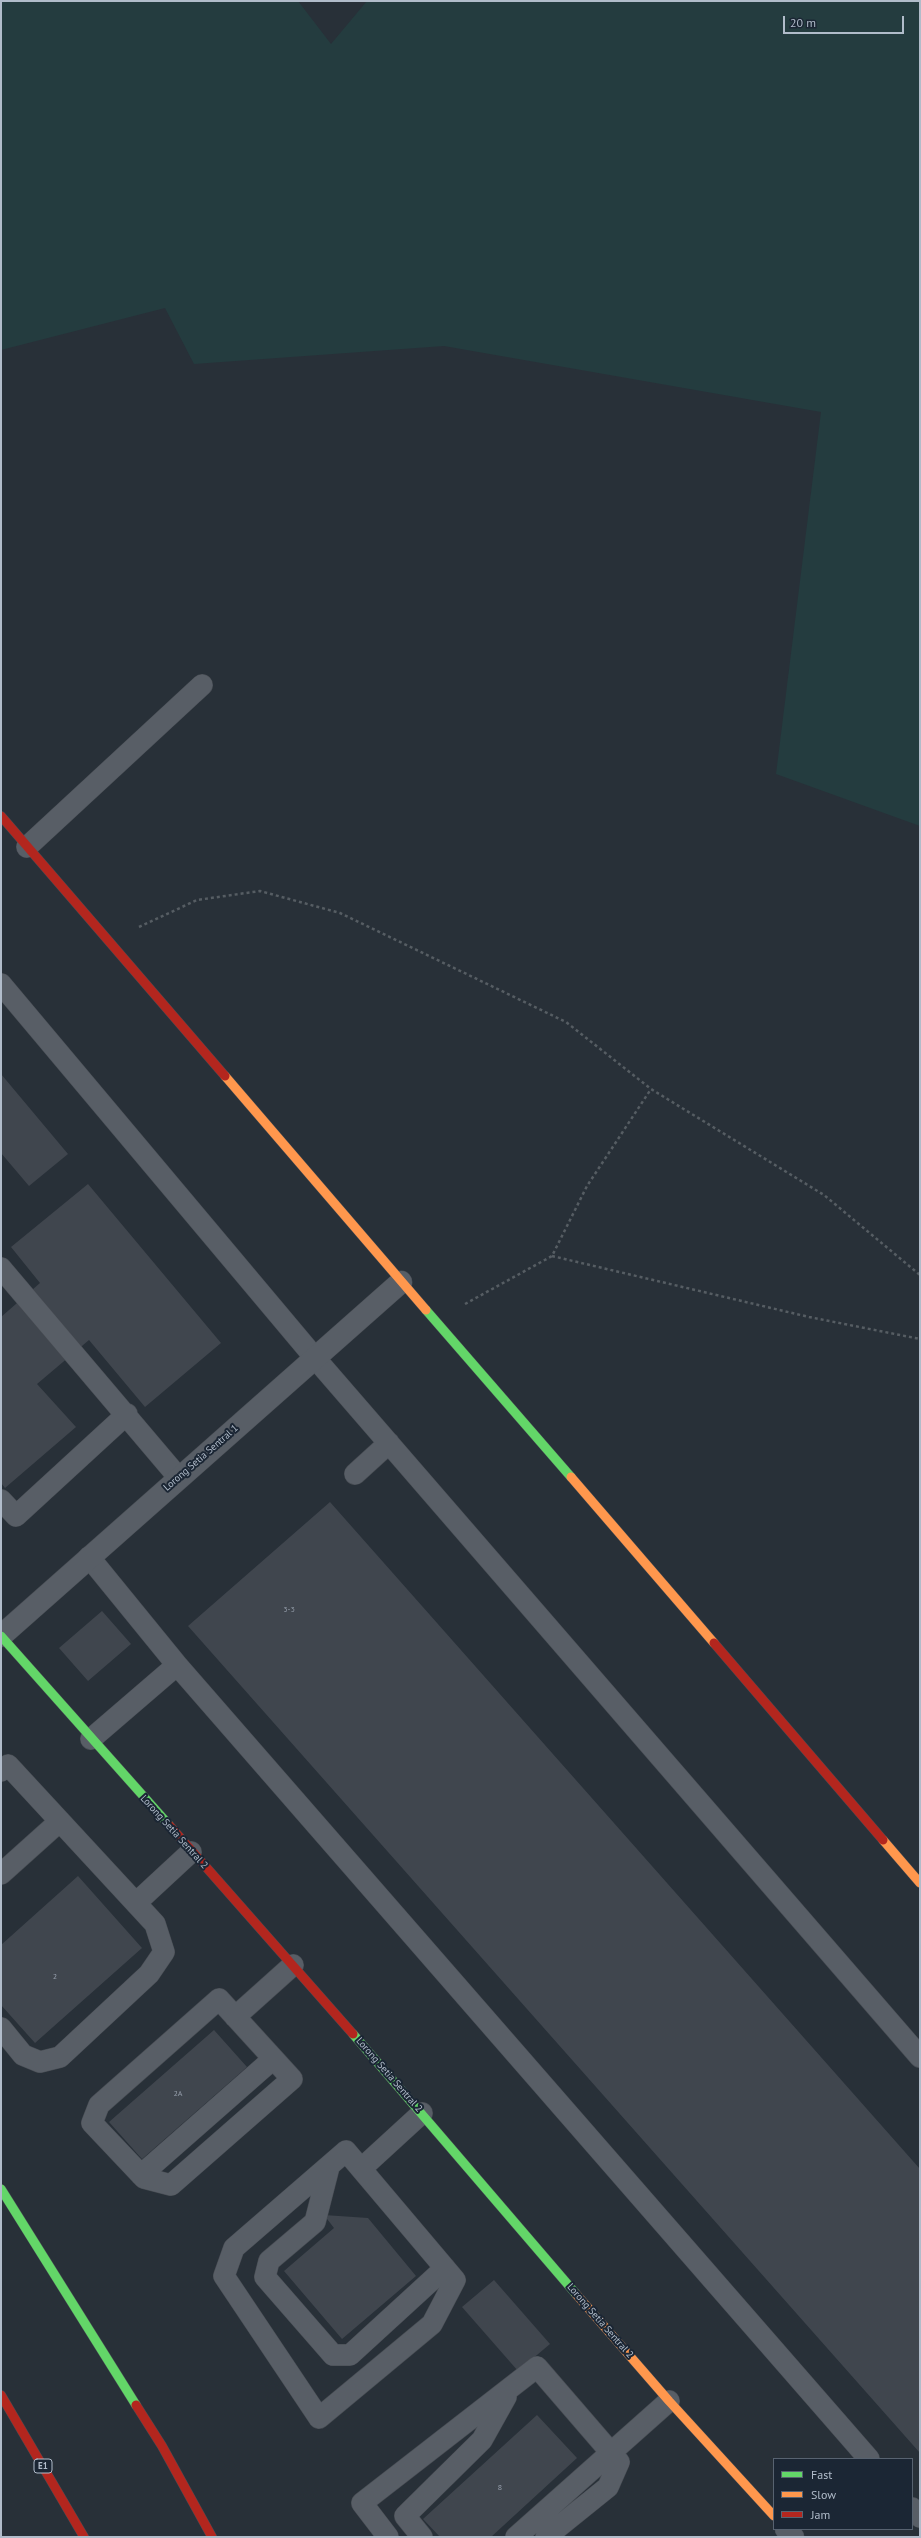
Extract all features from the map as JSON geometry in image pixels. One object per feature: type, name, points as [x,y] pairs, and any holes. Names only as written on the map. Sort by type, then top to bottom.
[{"type":"main road","points":[[1,816],[920,1884]]},
{"type":"main road","name":"Lorong Setia Sentral 2","points":[[1,1636],[191,1852],[293,1965],[669,2401],[773,2515]]},
{"type":"main road","points":[[1,2189],[162,2446],[212,2537]]},
{"type":"main road","name":"E1","points":[[1,2394],[84,2537]]},
{"type":"street","name":"Lorong Setia Sentral 1","points":[[1,1636],[401,1282]]},
{"type":"lane","points":[[27,847],[202,685]]},
{"type":"lane","points":[[1,984],[315,1358],[920,2057]]},
{"type":"lane","points":[[1,1268],[127,1414],[179,1478]]},
{"type":"lane","points":[[1,1500],[16,1516],[127,1414]]},
{"type":"lane","points":[[355,1474],[389,1443]]},
{"type":"lane","points":[[89,1557],[177,1665],[868,2458]]},
{"type":"lane","points":[[91,1739],[177,1665]]},
{"type":"lane","points":[[1,1772],[8,1765],[136,1903],[155,1924],[164,1952],[149,1974],[60,2057],[40,2062],[23,2055],[1,2028]]},
{"type":"lane","points":[[1,1874],[60,1821]]},
{"type":"lane","points":[[136,1903],[191,1852]]},
{"type":"lane","points":[[235,2017],[293,1965]]},
{"type":"lane","points":[[218,1999],[235,2017],[292,2079],[171,2185],[144,2178],[92,2123],[99,2105],[218,1999]]},
{"type":"lane","points":[[141,2175],[273,2059]]},
{"type":"lane","points":[[362,2168],[422,2113]]},
{"type":"lane","points":[[346,2151],[362,2168],[455,2280],[432,2324],[319,2418],[224,2276],[234,2248],[329,2166],[346,2151]]},
{"type":"lane","points":[[329,2166],[315,2222],[269,2261],[265,2277],[333,2355],[350,2355],[445,2268]]},
{"type":"lane","points":[[388,2537],[362,2503],[537,2367],[619,2462],[608,2488],[546,2537]]},
{"type":"lane","points":[[422,2537],[405,2516],[482,2440],[509,2390]]},
{"type":"lane","points":[[516,2537],[669,2401]]},
{"type":"lane","points":[[913,2509],[920,2517]]},
{"type":"path","points":[[108,942],[197,900],[260,891],[340,913],[566,1022],[651,1089],[824,1196],[920,1275]]},
{"type":"path","points":[[435,1320],[552,1256],[587,1186],[651,1089]]},
{"type":"path","points":[[552,1256],[809,1317],[920,1339]]},
{"type":"green space","points":[[1,1],[298,1],[331,44],[367,1],[920,1],[920,826],[776,774],[821,412],[444,346],[194,364],[165,308],[1,350]]},
{"type":"building","points":[[1,1074],[68,1154],[29,1186],[1,1153]]},
{"type":"building","points":[[88,1184],[221,1343],[145,1407],[89,1340],[37,1384],[76,1427],[5,1488],[1,1483],[1,1317],[40,1283],[11,1247]]},
{"type":"building","points":[[330,1502],[920,2169],[920,2453],[188,1626]]},
{"type":"building","points":[[102,1611],[131,1644],[88,1681],[59,1648]]},
{"type":"building","points":[[78,1876],[142,1948],[35,2043],[1,2005],[1,1945]]},
{"type":"building","points":[[214,2030],[247,2067],[142,2159],[109,2122]]},
{"type":"building","points":[[324,2215],[368,2218],[416,2276],[342,2339],[284,2271],[334,2228]]},
{"type":"building","points":[[494,2280],[550,2344],[518,2371],[462,2307]]},
{"type":"building","points":[[537,2415],[577,2458],[491,2537],[440,2537],[423,2519]]},
{"type":"traffic: fast","points":[[426,1310],[571,1477]]},
{"type":"traffic: fast","points":[[1,1636],[169,1825]]},
{"type":"traffic: fast","points":[[353,2034],[576,2294]]},
{"type":"traffic: fast","points":[[1,2189],[136,2405]]},
{"type":"traffic: slow","points":[[225,1076],[426,1310]]},
{"type":"traffic: slow","points":[[571,1477],[714,1643]]},
{"type":"traffic: slow","points":[[883,1840],[920,1883]]},
{"type":"traffic: slow","points":[[576,2294],[669,2401],[773,2515]]},
{"type":"traffic: jam","points":[[1,816],[225,1076]]},
{"type":"traffic: jam","points":[[714,1643],[883,1840]]},
{"type":"traffic: jam","points":[[169,1825],[353,2034]]},
{"type":"traffic: jam","points":[[1,2395],[84,2537]]},
{"type":"traffic: jam","points":[[136,2405],[162,2446],[212,2537]]}]
